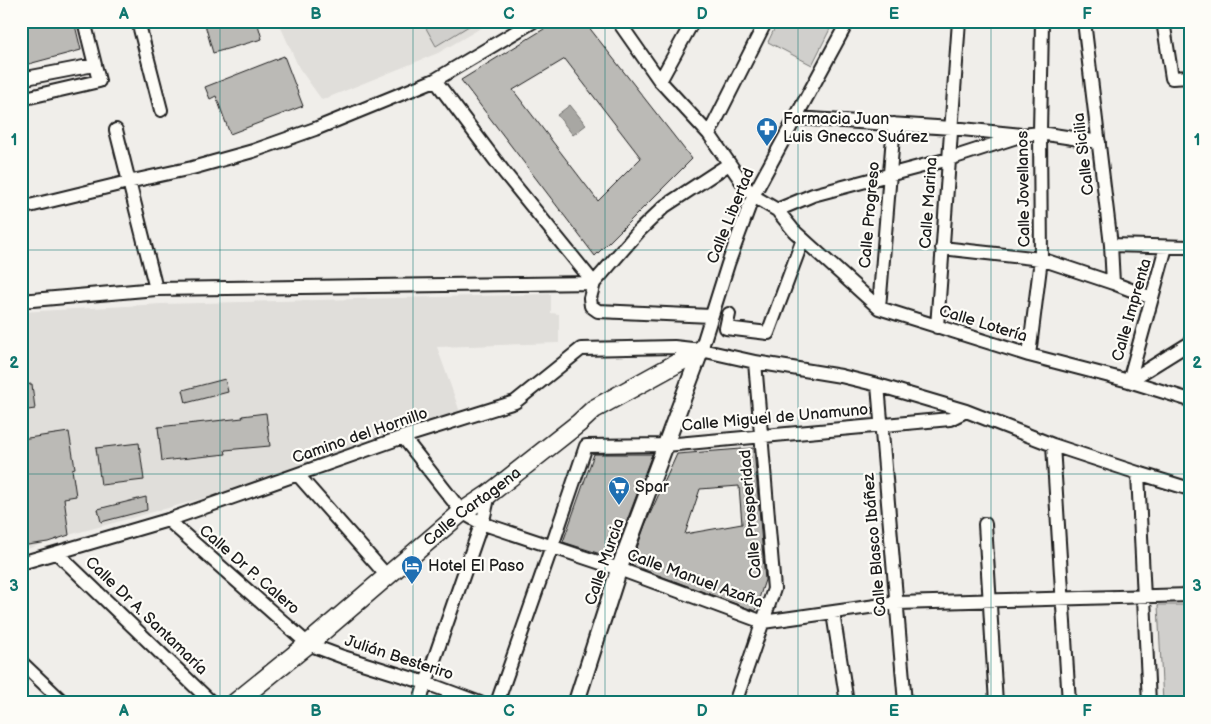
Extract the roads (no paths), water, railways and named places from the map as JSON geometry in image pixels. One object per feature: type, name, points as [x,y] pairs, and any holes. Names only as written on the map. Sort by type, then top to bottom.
[{"type":"main road","name":"Calle Cartagena","points":[[234,703],[308,644],[462,512],[489,494],[594,409],[701,350]]},
{"type":"street","points":[[21,99],[99,81],[84,21]]},
{"type":"street","points":[[138,21],[161,110]]},
{"type":"street","points":[[21,208],[192,168],[253,151],[315,129],[435,80],[534,21]]},
{"type":"street","points":[[618,21],[660,81],[709,134],[753,196],[777,210],[813,195],[949,158],[1022,135],[1040,133],[1099,142]]},
{"type":"street","points":[[660,81],[693,21]]},
{"type":"street","points":[[709,134],[766,21]]},
{"type":"street","name":"Calle Libertad","points":[[701,350],[753,196],[848,21]]},
{"type":"street","name":"Calle Marina","points":[[937,327],[959,21]]},
{"type":"street","name":"Calle Jovellanos","points":[[1029,355],[1041,259],[1040,133],[1042,21]]},
{"type":"street","name":"Calle Sicilia","points":[[1084,21],[1111,245],[1113,283]]},
{"type":"street","points":[[1163,21],[1172,78],[1190,77]]},
{"type":"street","points":[[21,79],[94,65]]},
{"type":"street","points":[[435,80],[504,172],[594,283]]},
{"type":"street","points":[[796,118],[952,128],[1022,135]]},
{"type":"street","name":"Calle Progreso","points":[[879,308],[894,124]]},
{"type":"street","points":[[116,130],[156,289]]},
{"type":"street","points":[[711,316],[598,311],[590,306],[590,298],[594,283],[638,231],[665,206],[729,164]]},
{"type":"street","name":"Calle Lotería","points":[[777,210],[798,235],[879,308],[1029,355],[1129,381],[1190,400]]},
{"type":"street","points":[[729,314],[726,328],[768,334],[798,235]]},
{"type":"street","points":[[1111,245],[1190,247]]},
{"type":"street","name":"Calle Imprenta","points":[[1129,381],[1166,247]]},
{"type":"street","points":[[942,248],[1041,259],[1152,298]]},
{"type":"street","points":[[21,301],[156,289],[594,283]]},
{"type":"street","points":[[1129,381],[1190,343]]},
{"type":"street","name":"Camino del Hornillo","points":[[21,563],[168,520],[403,437],[515,402],[581,349],[674,346],[841,376],[966,411],[1053,446],[1190,490]]},
{"type":"street","name":"Calle Murcia","points":[[576,703],[620,569],[701,350]]},
{"type":"street","name":"Calle Prosperidad","points":[[735,703],[774,589],[755,362]]},
{"type":"street","name":"Calle Blasco Ibáñez","points":[[878,385],[905,703]]},
{"type":"street","name":"Calle Miguel de Unamuno","points":[[586,446],[666,445],[762,437],[950,419],[966,411]]},
{"type":"street","points":[[497,703],[586,446],[579,423]]},
{"type":"street","points":[[403,437],[462,512]]},
{"type":"street","points":[[1053,446],[1069,703]]},
{"type":"street","points":[[1138,473],[1149,703]]},
{"type":"street","points":[[298,474],[387,576]]},
{"type":"street","points":[[419,703],[489,494]]},
{"type":"street","name":"Calle Manuel Azaña","points":[[462,512],[481,522],[620,569],[763,622],[897,603],[1190,595]]},
{"type":"street","name":"Calle Dr P. Calero","points":[[168,520],[308,644]]},
{"type":"street","points":[[985,524],[996,703]]},
{"type":"street","name":"Calle Dr A. Santamaría","points":[[57,553],[212,703]]},
{"type":"street","points":[[833,613],[847,703]]},
{"type":"street","name":"Julián Besteriro","points":[[308,644],[480,703]]},
{"type":"street","points":[[21,662],[64,703]]},
{"type":"place","name":"Farmacia Juan Luis Gnecco Suárez","points":[[767,147]]},
{"type":"place","name":"Spar","points":[[619,506]]},
{"type":"place","name":"Hotel El Paso","points":[[412,585]]}]
